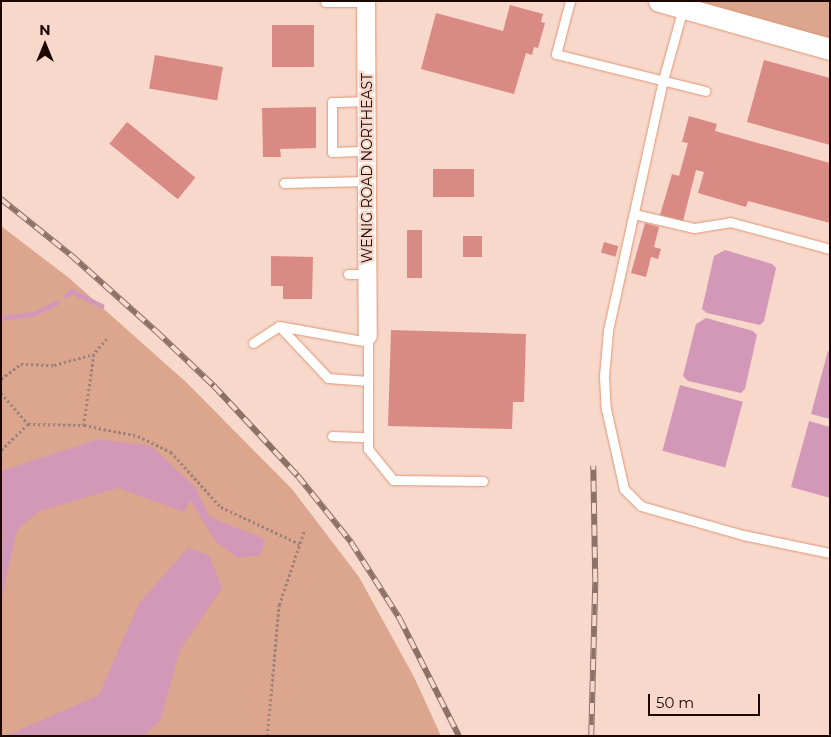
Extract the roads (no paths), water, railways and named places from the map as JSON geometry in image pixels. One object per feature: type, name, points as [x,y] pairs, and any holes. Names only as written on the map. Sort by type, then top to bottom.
[{"type":"street","points":[[659,1],[830,48]]},
{"type":"street","name":"WENIG ROAD NORTHEAST","points":[[366,2],[368,339]]},
{"type":"lane","points":[[570,1],[556,54],[706,92]]},
{"type":"lane","points":[[325,2],[366,2]]},
{"type":"lane","points":[[683,8],[663,80],[608,331],[604,376],[606,409],[624,489],[641,506],[743,534],[830,553]]},
{"type":"lane","points":[[367,101],[332,102],[332,152],[368,151]]},
{"type":"lane","points":[[284,183],[368,181]]},
{"type":"lane","points":[[634,214],[694,228],[730,222],[830,249]]},
{"type":"lane","points":[[348,274],[368,274]]},
{"type":"lane","points":[[279,326],[328,378],[368,381]]},
{"type":"lane","points":[[254,343],[279,326],[368,339],[368,449],[393,480],[483,481]]},
{"type":"lane","points":[[332,436],[368,437]]},
{"type":"waterway","points":[[66,296],[71,291],[102,306]]},
{"type":"waterway","points":[[1,318],[33,314],[57,303]]},
{"type":"railway","points":[[1,199],[71,255],[156,331],[214,386],[298,476],[351,542],[400,619],[459,736]]},
{"type":"railway","points":[[591,736],[595,580],[593,466]]}]
